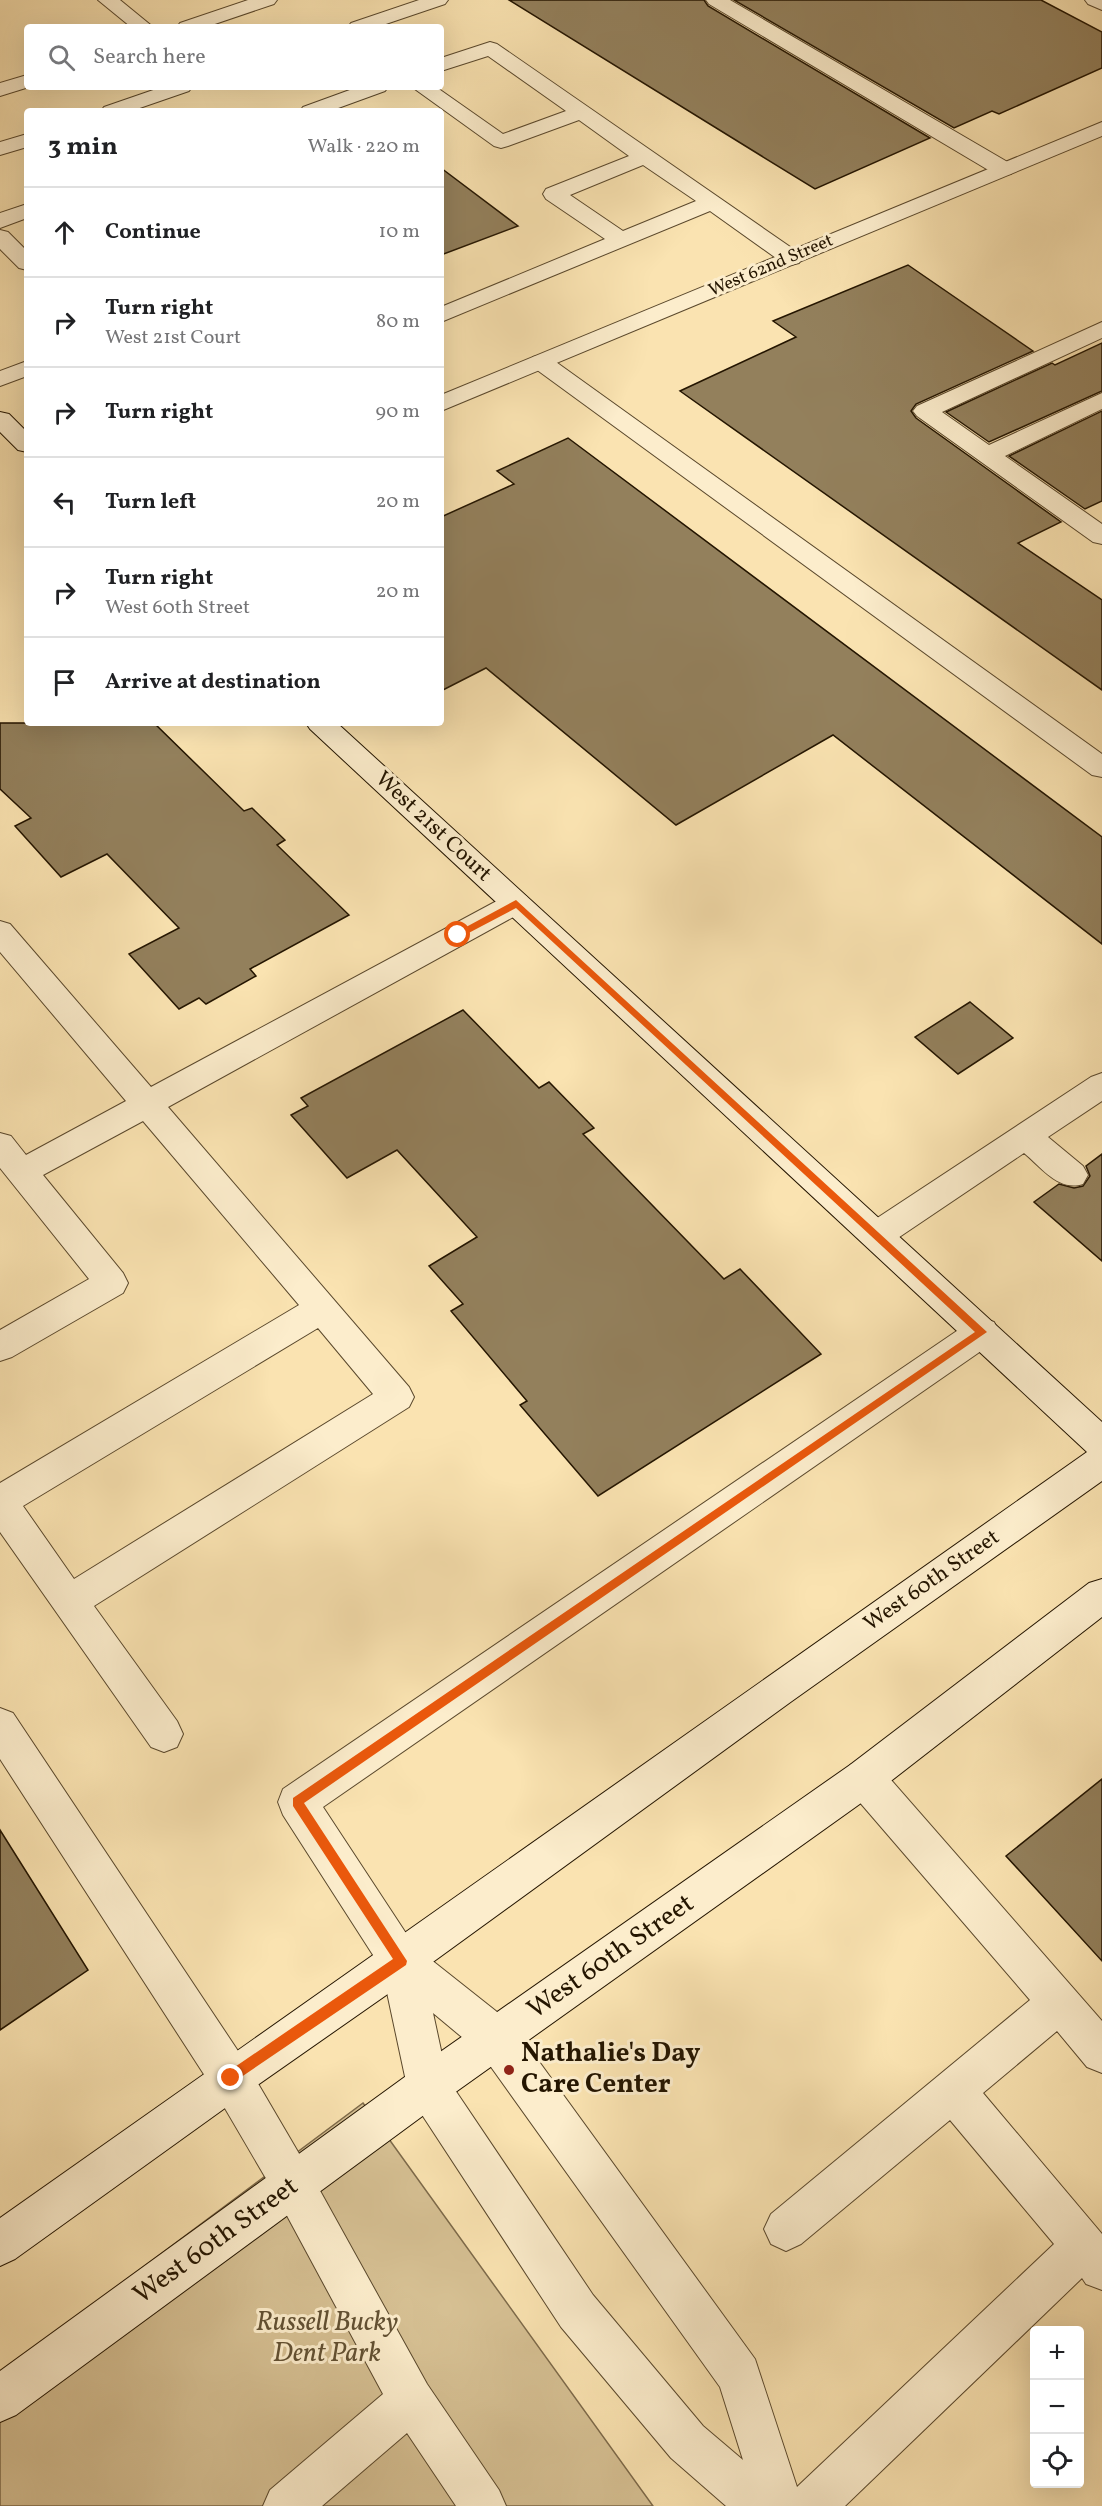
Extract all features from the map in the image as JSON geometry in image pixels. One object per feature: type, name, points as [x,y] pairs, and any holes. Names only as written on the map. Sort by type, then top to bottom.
[{"type":"street","points":[[108,0],[139,24]]},
{"type":"street","points":[[196,24],[267,0]]},
{"type":"street","points":[[367,24],[438,0]]},
{"type":"street","points":[[716,0],[1003,170]]},
{"type":"street","points":[[1095,0],[1102,4]]},
{"type":"street","points":[[444,64],[490,48],[791,258]]},
{"type":"street","points":[[0,90],[24,82]]},
{"type":"street","points":[[120,108],[173,90]]},
{"type":"street","points":[[318,108],[370,90]]},
{"type":"street","points":[[426,90],[501,142],[582,112]]},
{"type":"street","name":"West 62nd Street","points":[[444,403],[1102,128]]},
{"type":"street","points":[[0,149],[24,141]]},
{"type":"street","points":[[621,240],[554,194],[645,157]]},
{"type":"street","points":[[444,314],[712,202]]},
{"type":"street","points":[[0,221],[24,212]]},
{"type":"street","points":[[0,237],[24,260]]},
{"type":"street","points":[[1099,530],[925,411],[1102,329]]},
{"type":"street","points":[[541,362],[1102,768]]},
{"type":"street","points":[[0,379],[24,369]]},
{"type":"street","points":[[988,455],[1102,400]]},
{"type":"street","points":[[1,420],[24,442]]},
{"type":"street","name":"West 21st Court","points":[[323,726],[1102,1444]]},
{"type":"street","points":[[22,1172],[516,903]]},
{"type":"street","points":[[0,932],[397,1397],[69,1602]]},
{"type":"street","points":[[877,1235],[1102,1084]]},
{"type":"street","points":[[1025,1136],[1072,1175]]},
{"type":"street","points":[[0,1145],[111,1283],[0,1347]]},
{"type":"street","points":[[164,1734],[0,1502],[321,1308]]},
{"type":"street","points":[[780,2506],[739,2375],[496,2038],[401,1961],[297,1802],[982,1332]]},
{"type":"street","name":"West 60th Street","points":[[0,2244],[1102,1461]]},
{"type":"street","name":"West 60th Street","points":[[0,2399],[428,2086],[864,1778],[1102,1595]]},
{"type":"street","points":[[0,1726],[231,2078],[293,2184],[411,2400],[483,2506]]},
{"type":"street","points":[[864,1778],[1102,2052]]},
{"type":"street","points":[[401,1961],[428,2086],[577,2311],[687,2442],[761,2506]]},
{"type":"street","points":[[786,2229],[1058,2004]]},
{"type":"street","points":[[810,2506],[1093,2257],[953,2091]]},
{"type":"street","points":[[286,2506],[411,2400]]},
{"type":"green space","name":"Russell Bucky Dent Park","points":[[363,2103],[653,2506],[0,2506],[0,2374]]},
{"type":"building","points":[[509,0],[704,0],[708,6],[930,138],[815,189]]},
{"type":"building","points":[[734,0],[1041,0],[1102,32],[1102,68],[999,114],[992,111],[954,128]]},
{"type":"building","points":[[444,170],[518,226],[444,254]]},
{"type":"building","points":[[908,265],[1033,351],[916,404],[911,411],[916,418],[1061,522],[1018,543],[1102,600],[1102,690],[680,391],[796,337],[773,321]]},
{"type":"building","points":[[1102,343],[1102,391],[989,442],[946,412],[1052,363],[1055,365]]},
{"type":"building","points":[[1102,411],[1102,501],[1085,509],[1009,456]]},
{"type":"building","points":[[568,438],[1102,837],[1102,944],[833,735],[676,825],[486,668],[444,689],[444,516],[514,484],[497,471]]},
{"type":"building","points":[[0,723],[24,723],[24,726],[157,726],[244,811],[252,808],[285,840],[277,845],[349,915],[250,969],[256,976],[206,1004],[199,998],[179,1009],[129,954],[179,928],[107,854],[61,877],[15,826],[31,818],[0,789]]},
{"type":"building","points":[[970,1002],[1013,1038],[958,1074],[915,1037]]},
{"type":"building","points":[[463,1010],[539,1088],[549,1082],[594,1128],[583,1134],[724,1279],[740,1269],[821,1354],[598,1496],[520,1405],[527,1401],[451,1311],[463,1304],[429,1266],[477,1237],[397,1150],[347,1178],[291,1115],[308,1106],[301,1098]]},
{"type":"building","points":[[1102,1154],[1102,1261],[1034,1202],[1059,1184],[1074,1188],[1083,1186],[1090,1176],[1086,1166]]},
{"type":"building","points":[[1102,1779],[1102,1961],[1006,1856]]},
{"type":"building","points":[[0,1830],[88,1970],[0,2030]]},
{"type":"place","name":"Nathalie's Day Care Center","points":[[509,2070]]},
{"type":"route","points":[[231,2078],[401,1961],[297,1802],[982,1332],[516,903],[458,935]]}]
